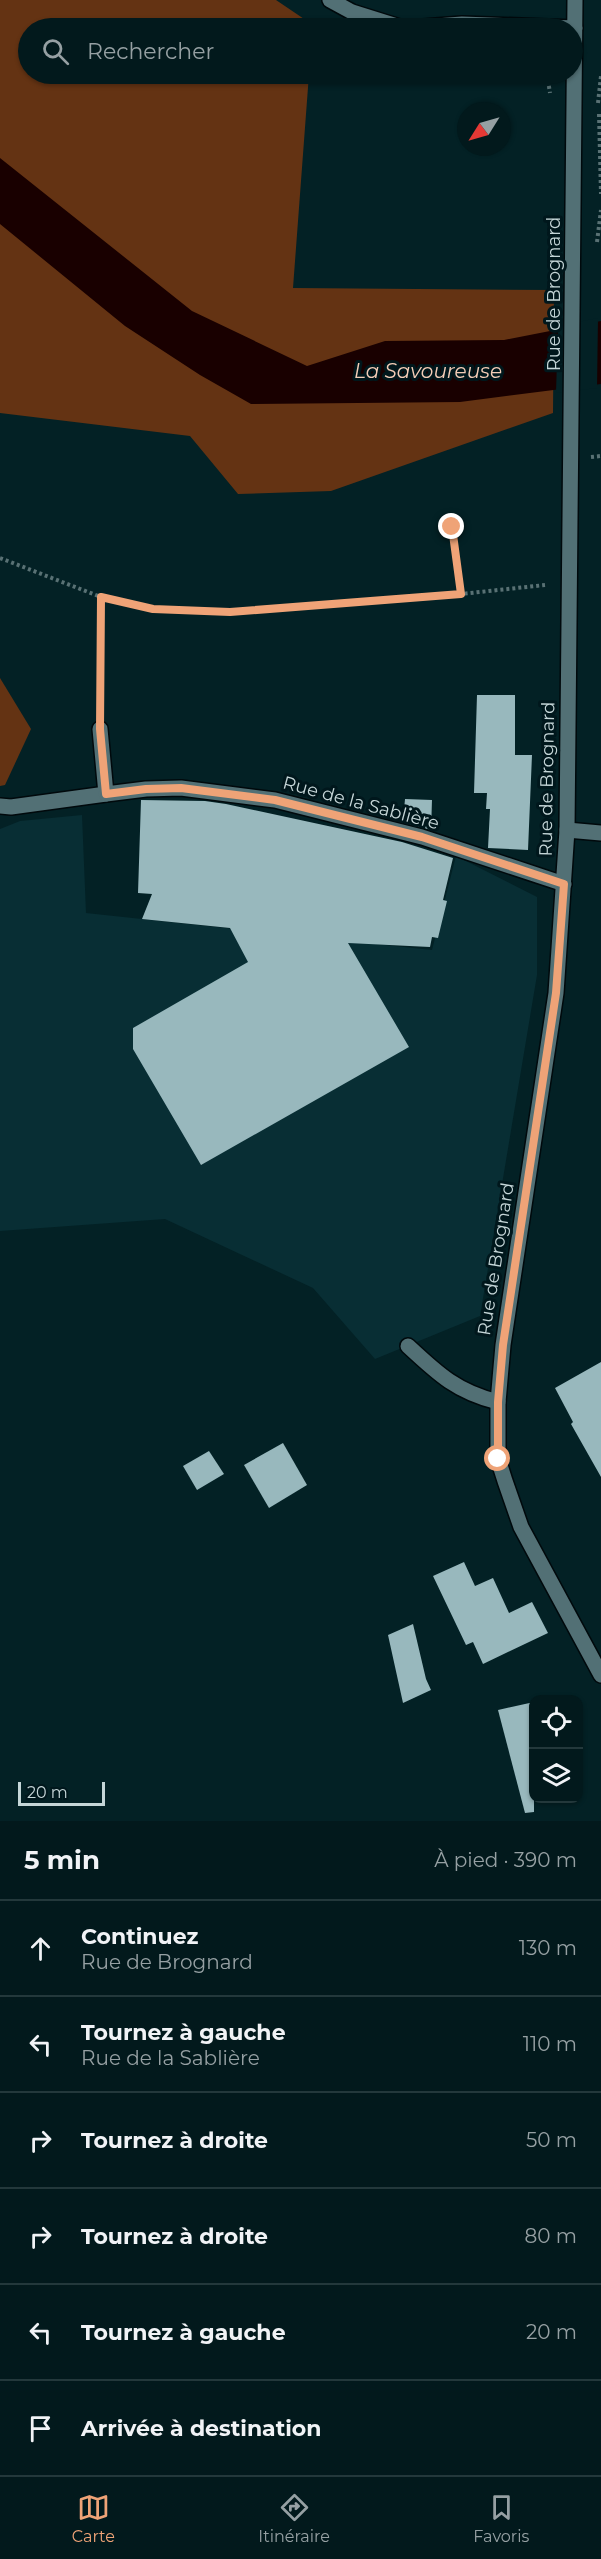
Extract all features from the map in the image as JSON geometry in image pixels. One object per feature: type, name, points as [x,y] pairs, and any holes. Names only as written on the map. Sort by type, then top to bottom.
[{"type":"street","points":[[330,0],[352,12],[371,18]]},
{"type":"street","name":"Rue de Brognard","points":[[575,0],[575,18]]},
{"type":"street","name":"Rue de Brognard","points":[[575,84],[567,830],[564,884],[556,993],[503,1345],[498,1402],[498,1459],[520,1527],[597,1657],[601,1675]]},
{"type":"street","points":[[100,729],[106,794]]},
{"type":"street","name":"Rue de la Sablière","points":[[0,806],[146,789],[181,788],[275,800],[422,837],[564,884]]},
{"type":"street","points":[[567,830],[601,833]]},
{"type":"street","points":[[408,1346],[448,1380],[472,1396],[498,1402]]},
{"type":"path","points":[[601,76],[598,105],[601,194]]},
{"type":"path","points":[[549,84],[550,96]]},
{"type":"path","points":[[452,527],[461,594]]},
{"type":"path","points":[[0,558],[101,597],[153,609],[230,612],[545,585]]},
{"type":"path","points":[[100,729],[101,597]]},
{"type":"shaded area","points":[[0,0],[276,0],[303,18],[18,18],[18,84],[308,84],[293,288],[554,290],[553,413],[331,491],[238,494],[190,436],[0,413]]},
{"type":"shaded area","points":[[0,678],[31,729],[5,785],[0,786]]},
{"type":"shaded area","points":[[82,815],[86,913],[432,950],[456,856],[537,897],[537,975],[480,1316],[375,1359],[313,1288],[165,1219],[0,1231],[0,829],[20,821]]},
{"type":"water","name":"La Savoureuse","points":[[0,158],[192,311],[307,366],[385,341],[504,340],[601,321],[601,384],[460,402],[251,404],[200,375],[125,326],[0,224]]},
{"type":"pier","points":[[598,318],[597,388],[556,393],[558,326]]},
{"type":"building","points":[[477,695],[515,695],[515,755],[532,755],[528,850],[488,848],[490,809],[486,809],[487,793],[474,793]]},
{"type":"building","points":[[405,799],[432,800],[431,830],[403,822]]},
{"type":"building","points":[[141,800],[205,801],[226,804],[402,842],[453,858],[443,900],[447,901],[438,938],[432,937],[430,947],[348,943],[409,1047],[201,1165],[133,1049],[133,1028],[248,962],[230,928],[142,919],[152,894],[138,893]]},
{"type":"building","points":[[601,1362],[601,1477],[571,1424],[573,1422],[555,1388]]},
{"type":"building","points":[[283,1443],[307,1485],[269,1508],[244,1465]]},
{"type":"building","points":[[209,1451],[224,1474],[197,1490],[183,1466]]},
{"type":"building","points":[[464,1562],[475,1586],[493,1578],[509,1613],[532,1602],[548,1633],[483,1664],[473,1642],[466,1645],[433,1576]]},
{"type":"building","points":[[413,1624],[426,1679],[431,1690],[403,1703],[388,1635]]},
{"type":"building","points":[[529,1703],[529,1803],[534,1803],[534,1812],[525,1813],[498,1710]]},
{"type":"route","points":[[452,527],[461,594],[230,612],[153,609],[101,597],[100,729],[106,794],[181,788],[275,800],[422,837],[564,884],[556,993],[503,1345],[498,1402],[498,1459]]}]
